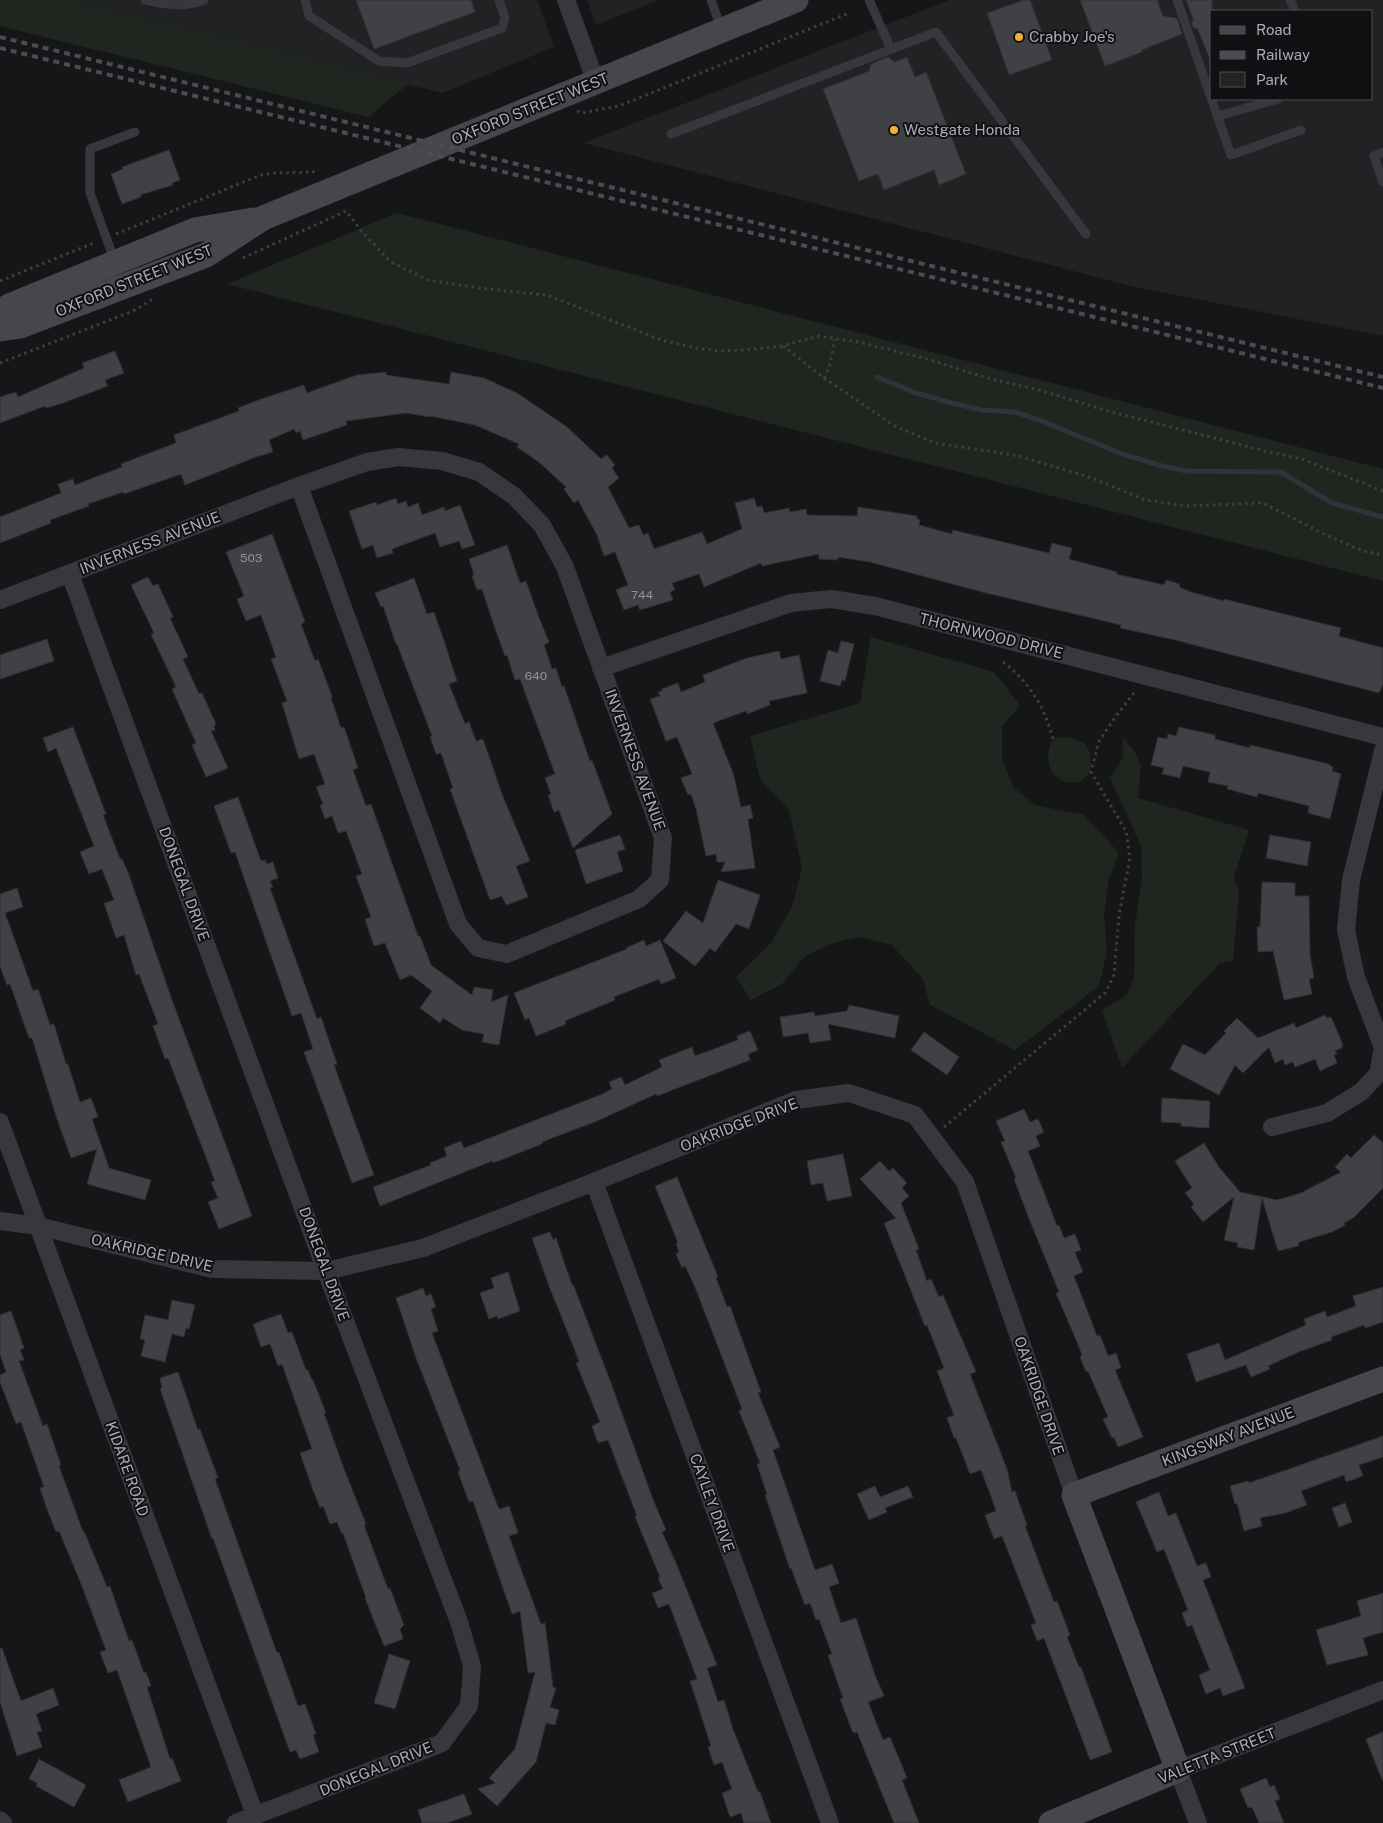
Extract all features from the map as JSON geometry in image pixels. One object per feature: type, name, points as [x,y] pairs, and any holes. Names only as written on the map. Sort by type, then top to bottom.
[{"type":"main road","name":"OXFORD STREET WEST","points":[[0,329],[20,326],[206,255],[263,218],[796,0]]},
{"type":"main road","name":"OXFORD STREET WEST","points":[[0,313],[9,306],[194,230],[263,218]]},
{"type":"main road","name":"KINGSWAY AVENUE","points":[[1074,1495],[1383,1378]]},
{"type":"main road","name":"OAKRIDGE DRIVE","points":[[1074,1495],[1178,1770]]},
{"type":"main road","name":"VALETTA STREET","points":[[1051,1823],[1178,1770]]},
{"type":"street","points":[[566,0],[596,82]]},
{"type":"street","name":"INVERNESS AVENUE","points":[[0,600],[299,486],[367,462],[398,457],[442,461],[479,472],[514,496],[542,525],[565,567],[663,838],[660,880],[640,899],[507,954],[478,948],[458,924],[299,486]]},
{"type":"street","name":"DONEGAL DRIVE","points":[[70,574],[326,1271],[459,1622],[472,1666],[469,1706],[442,1743],[236,1823]]},
{"type":"street","name":"THORNWOOD DRIVE","points":[[602,668],[791,602],[832,599],[875,606],[1383,737]]},
{"type":"street","points":[[1272,1127],[1327,1113],[1361,1092],[1378,1074],[1383,1048],[1356,977],[1346,930],[1351,880],[1383,751]]},
{"type":"street","name":"OAKRIDGE DRIVE","points":[[0,1221],[38,1226],[212,1269],[326,1271],[423,1248],[594,1182],[796,1100],[848,1093],[915,1115],[965,1182],[1074,1495]]},
{"type":"street","name":"KIDARE ROAD","points":[[0,1122],[255,1815]]},
{"type":"street","name":"CAYLEY DRIVE","points":[[594,1182],[830,1823]]},
{"type":"street","name":"VALETTA STREET","points":[[1178,1770],[1383,1690]]},
{"type":"street","name":"OAKRIDGE DRIVE","points":[[1178,1770],[1198,1823]]},
{"type":"street","points":[[0,1820],[4,1823]]},
{"type":"lane","points":[[146,0],[156,3],[194,4],[204,0]]},
{"type":"lane","points":[[305,0],[309,16],[379,61],[407,63],[502,28],[505,18],[498,0]]},
{"type":"lane","points":[[711,0],[722,30]]},
{"type":"lane","points":[[869,0],[891,49]]},
{"type":"lane","points":[[1177,0],[1210,93]]},
{"type":"lane","points":[[671,134],[936,32],[1086,234]]},
{"type":"lane","points":[[1212,100],[1231,155],[1301,130]]},
{"type":"lane","points":[[1218,116],[1274,100]]},
{"type":"lane","points":[[115,262],[90,193],[90,149],[135,132]]},
{"type":"lane","points":[[1383,152],[1374,156],[1383,182]]},
{"type":"path","points":[[552,100],[582,113],[619,106],[848,13]]},
{"type":"path","points":[[0,281],[261,175],[274,172],[306,173],[319,171]]},
{"type":"path","points":[[346,211],[364,234],[391,262],[428,280],[486,289],[547,294],[661,340],[696,348],[720,351],[782,346],[819,336],[858,342],[931,360],[987,378],[1039,390],[1108,412],[1302,459],[1383,491]]},
{"type":"path","points":[[824,378],[829,368],[836,339]]},
{"type":"path","points":[[782,346],[824,378],[895,426],[935,443],[1019,456],[1092,478],[1145,500],[1186,506],[1263,503],[1324,534],[1363,550],[1383,555]]},
{"type":"path","points":[[1003,662],[1021,677],[1041,705],[1053,739]]},
{"type":"path","points":[[940,1130],[1105,993],[1114,975],[1119,915],[1130,858],[1126,831],[1090,772],[1098,741],[1134,693]]},
{"type":"shaded area","points":[[68,0],[537,0],[554,47],[442,93]]},
{"type":"shaded area","points":[[587,0],[659,0],[596,25]]},
{"type":"shaded area","points":[[949,0],[1383,0],[1383,336],[1135,287],[584,143]]},
{"type":"green space","points":[[0,0],[69,0],[408,84],[368,117],[0,26]]},
{"type":"green space","points":[[397,213],[1383,469],[1383,581],[227,284]]},
{"type":"green space","points":[[871,637],[994,672],[1020,705],[1002,727],[1002,759],[1013,787],[1035,805],[1084,815],[1119,853],[1109,879],[1104,915],[1107,952],[1099,986],[1015,1050],[930,1005],[923,979],[892,945],[859,937],[833,943],[805,956],[782,984],[751,1000],[736,977],[771,943],[792,907],[802,868],[789,810],[760,779],[750,736],[860,703]]},
{"type":"green space","points":[[1071,738],[1086,744],[1090,753],[1091,772],[1079,782],[1063,781],[1050,768],[1048,756],[1050,744],[1053,739]]},
{"type":"green space","points":[[1123,738],[1134,751],[1141,765],[1138,798],[1249,830],[1234,877],[1239,892],[1233,961],[1220,963],[1122,1068],[1102,1010],[1127,995],[1134,978],[1135,925],[1142,877],[1141,845],[1110,778],[1123,758]]},
{"type":"building","points":[[356,0],[471,0],[475,12],[374,49]]},
{"type":"building","name":"Crabby Joe's","points":[[1024,0],[1030,0],[1052,60],[1009,75],[987,13]]},
{"type":"building","points":[[1080,0],[1157,0],[1163,16],[1177,18],[1182,34],[1105,66]]},
{"type":"building","points":[[1186,0],[1212,0],[1212,10],[1210,10],[1210,59],[1197,28],[1194,29],[1191,20],[1194,21]]},
{"type":"building","name":"Westgate Honda","points":[[888,57],[894,62],[907,57],[915,77],[926,72],[966,174],[939,185],[934,170],[884,190],[878,174],[859,181],[823,89],[869,71],[871,64]]},
{"type":"building","points":[[169,150],[180,180],[172,183],[173,185],[140,195],[141,197],[122,204],[111,174],[123,169],[122,167]]},
{"type":"building","points":[[115,351],[124,373],[105,380],[108,386],[0,423],[0,397],[16,392],[18,397],[84,368],[82,363]]},
{"type":"building","points":[[386,372],[386,375],[449,384],[451,372],[484,378],[517,393],[567,427],[601,459],[607,455],[615,465],[612,468],[619,478],[608,487],[629,528],[639,525],[643,535],[648,533],[654,549],[702,532],[707,544],[742,529],[735,503],[754,498],[757,507],[762,506],[764,513],[789,508],[790,512],[806,509],[807,515],[857,516],[858,507],[917,516],[917,519],[920,520],[919,525],[952,534],[953,530],[1049,553],[1052,543],[1072,548],[1069,559],[1117,572],[1116,574],[1164,585],[1166,580],[1180,584],[1179,587],[1191,592],[1341,628],[1339,636],[1383,648],[1383,684],[1379,693],[1171,639],[1120,628],[1121,625],[986,593],[870,562],[838,557],[838,560],[819,559],[819,554],[762,566],[761,563],[704,587],[699,574],[672,583],[675,590],[670,592],[673,600],[640,610],[638,605],[624,610],[616,590],[628,585],[615,552],[604,556],[597,535],[578,500],[574,503],[564,489],[566,487],[540,463],[517,447],[519,444],[475,425],[406,413],[346,421],[347,425],[303,440],[300,431],[296,433],[294,429],[269,440],[273,452],[185,485],[181,474],[124,494],[123,492],[88,504],[89,506],[50,520],[51,523],[0,543],[0,517],[61,493],[58,484],[73,479],[75,485],[122,467],[121,464],[176,443],[174,435],[239,411],[238,408],[264,398],[304,385],[307,393],[357,375]]},
{"type":"building","points":[[396,498],[398,504],[406,501],[408,507],[418,503],[422,515],[444,507],[445,511],[460,505],[475,545],[462,549],[459,541],[440,547],[435,533],[392,549],[393,553],[377,558],[373,545],[362,549],[349,511],[376,502],[377,505]]},
{"type":"building","points":[[272,534],[305,622],[301,624],[315,661],[318,659],[332,696],[331,698],[341,728],[344,727],[358,768],[353,770],[366,806],[371,804],[418,936],[420,936],[431,965],[472,995],[474,987],[493,990],[491,1002],[508,995],[499,1045],[482,1042],[484,1034],[462,1030],[443,1018],[440,1023],[420,1008],[432,991],[411,975],[400,980],[385,943],[374,946],[365,919],[371,917],[356,876],[362,874],[346,831],[338,833],[332,816],[325,819],[320,805],[323,804],[316,787],[325,784],[314,754],[299,759],[282,703],[287,701],[271,659],[276,657],[261,615],[246,621],[237,599],[244,596],[226,552]]},
{"type":"building","points":[[507,545],[520,583],[526,581],[549,642],[544,645],[552,669],[556,668],[562,687],[564,686],[590,761],[592,760],[612,814],[573,848],[559,810],[554,812],[548,795],[551,794],[545,778],[555,774],[520,679],[515,680],[482,589],[477,590],[472,576],[474,575],[469,559]]},
{"type":"building","points":[[148,577],[153,586],[158,584],[173,617],[170,618],[188,657],[183,659],[199,694],[202,693],[216,724],[214,726],[215,730],[211,731],[228,768],[206,777],[192,745],[196,743],[172,689],[176,687],[151,634],[154,633],[131,585]]},
{"type":"building","points":[[414,578],[427,614],[434,612],[457,681],[449,684],[465,724],[469,722],[476,741],[483,739],[502,794],[530,861],[516,866],[528,897],[506,905],[502,896],[490,900],[450,789],[453,788],[441,753],[436,754],[430,737],[432,736],[383,606],[381,607],[375,593]]},
{"type":"building","points":[[47,639],[54,661],[0,679],[0,655]]},
{"type":"building","points":[[841,641],[854,644],[845,681],[842,680],[840,686],[820,681],[828,650],[838,653]]},
{"type":"building","points":[[779,651],[781,659],[799,655],[807,693],[769,701],[770,705],[747,714],[746,711],[713,723],[733,773],[741,807],[750,805],[753,818],[748,819],[755,868],[721,872],[725,862],[717,862],[716,854],[706,856],[696,809],[691,794],[688,795],[681,778],[692,774],[677,737],[666,741],[650,699],[660,696],[658,692],[662,691],[662,689],[678,683],[681,692],[705,682],[703,675],[747,658]]},
{"type":"building","points":[[73,727],[106,814],[103,815],[120,859],[122,859],[128,872],[171,997],[252,1216],[219,1229],[208,1202],[218,1198],[211,1182],[215,1181],[168,1058],[165,1059],[153,1026],[158,1024],[139,974],[136,975],[124,935],[116,938],[104,903],[114,900],[102,869],[89,874],[80,852],[94,846],[56,748],[48,752],[43,738]]},
{"type":"building","points":[[1179,727],[1215,735],[1215,739],[1250,748],[1250,745],[1329,764],[1333,767],[1332,771],[1341,774],[1330,819],[1308,813],[1309,806],[1258,793],[1257,797],[1227,789],[1228,786],[1208,782],[1210,772],[1183,766],[1180,778],[1162,774],[1164,768],[1151,765],[1158,737],[1167,739],[1168,734],[1176,736]]},
{"type":"building","points":[[238,797],[261,861],[265,860],[267,864],[273,862],[278,878],[270,881],[273,887],[270,888],[317,1019],[321,1017],[337,1064],[334,1065],[374,1175],[352,1183],[304,1052],[313,1049],[301,1013],[292,1016],[235,852],[231,853],[214,806]]},
{"type":"building","points":[[620,835],[625,849],[617,852],[623,871],[586,884],[575,850]]},
{"type":"building","points":[[1270,835],[1311,842],[1307,866],[1266,858]]},
{"type":"building","points":[[718,880],[760,895],[749,929],[736,924],[715,952],[710,948],[695,966],[663,941],[686,911],[703,923]]},
{"type":"building","points":[[1262,882],[1295,883],[1295,896],[1309,896],[1310,955],[1314,978],[1309,979],[1312,994],[1284,1000],[1273,951],[1258,952],[1257,927],[1260,927]]},
{"type":"building","points":[[17,888],[23,907],[5,913],[33,991],[38,989],[50,1025],[54,1024],[80,1102],[91,1098],[98,1117],[92,1119],[109,1168],[151,1180],[145,1200],[87,1184],[97,1149],[71,1158],[32,1038],[29,1038],[10,984],[7,985],[0,966],[0,894]]},
{"type":"building","points":[[644,940],[646,946],[660,940],[676,978],[661,984],[659,979],[614,997],[615,1000],[565,1021],[566,1024],[536,1036],[529,1018],[525,1020],[514,993],[627,949]]},
{"type":"building","points":[[849,1005],[899,1016],[895,1038],[828,1024],[831,1040],[810,1043],[808,1033],[783,1037],[780,1017],[814,1012],[815,1016],[847,1011]]},
{"type":"building","points":[[1325,1015],[1327,1018],[1331,1017],[1343,1045],[1342,1048],[1335,1051],[1337,1054],[1334,1055],[1337,1063],[1320,1071],[1315,1059],[1295,1067],[1293,1062],[1285,1065],[1283,1059],[1275,1063],[1269,1047],[1243,1073],[1235,1065],[1219,1095],[1170,1069],[1183,1044],[1205,1055],[1237,1018],[1258,1038],[1294,1023],[1296,1028]]},
{"type":"building","points":[[750,1031],[758,1050],[748,1054],[750,1060],[657,1096],[656,1094],[597,1121],[542,1142],[542,1144],[493,1163],[492,1161],[380,1206],[373,1187],[431,1165],[430,1163],[447,1156],[444,1148],[461,1141],[464,1148],[600,1095],[612,1089],[609,1082],[621,1077],[625,1085],[662,1067],[659,1060],[692,1047],[695,1056],[738,1040],[737,1036]]},
{"type":"building","points":[[924,1032],[959,1057],[947,1075],[911,1050]]},
{"type":"building","points":[[1162,1098],[1210,1101],[1209,1128],[1161,1122]]},
{"type":"building","points":[[1024,1109],[1030,1122],[1038,1119],[1044,1132],[1036,1136],[1040,1146],[1028,1151],[1057,1226],[1059,1225],[1064,1238],[1075,1234],[1081,1250],[1075,1252],[1083,1272],[1074,1276],[1097,1336],[1100,1335],[1108,1356],[1116,1353],[1121,1368],[1115,1370],[1143,1437],[1118,1447],[1103,1419],[1108,1417],[1080,1357],[1082,1355],[1056,1293],[1059,1292],[1028,1216],[1014,1179],[1016,1178],[1001,1142],[1005,1141],[996,1121]]},
{"type":"building","points":[[1374,1135],[1383,1143],[1383,1188],[1353,1218],[1344,1223],[1345,1225],[1332,1232],[1299,1242],[1298,1246],[1278,1251],[1262,1198],[1254,1250],[1237,1247],[1238,1243],[1224,1240],[1234,1197],[1203,1222],[1191,1207],[1194,1204],[1185,1193],[1192,1188],[1175,1161],[1204,1143],[1219,1167],[1240,1192],[1277,1200],[1301,1193],[1341,1172],[1335,1167],[1347,1154],[1351,1158]]},
{"type":"building","points":[[843,1154],[852,1196],[827,1201],[823,1183],[811,1185],[807,1161]]},
{"type":"building","points":[[880,1161],[889,1171],[893,1168],[907,1183],[902,1188],[909,1196],[901,1203],[919,1249],[916,1250],[927,1281],[931,1279],[939,1297],[943,1295],[976,1372],[970,1374],[1007,1469],[1012,1492],[1015,1491],[1027,1525],[1025,1526],[1054,1602],[1057,1601],[1070,1635],[1067,1637],[1079,1667],[1081,1667],[1112,1752],[1090,1760],[1044,1638],[1037,1641],[1031,1625],[1036,1623],[1002,1536],[994,1539],[985,1515],[996,1511],[981,1470],[970,1474],[956,1438],[954,1438],[947,1418],[954,1415],[937,1371],[944,1368],[884,1223],[896,1218],[860,1179]]},
{"type":"building","points":[[677,1177],[718,1277],[716,1278],[727,1307],[730,1306],[761,1392],[758,1393],[780,1447],[773,1450],[815,1570],[832,1564],[839,1583],[829,1587],[841,1623],[856,1618],[884,1696],[868,1702],[883,1740],[890,1737],[907,1778],[902,1780],[919,1823],[894,1823],[857,1732],[853,1733],[840,1699],[843,1698],[828,1655],[832,1654],[819,1619],[816,1620],[810,1603],[805,1605],[790,1569],[765,1495],[767,1494],[757,1464],[760,1463],[739,1411],[742,1409],[695,1287],[685,1266],[682,1268],[676,1254],[679,1252],[676,1244],[678,1243],[655,1186]]},
{"type":"building","points":[[550,1232],[553,1240],[556,1238],[572,1285],[666,1530],[662,1532],[717,1665],[707,1668],[718,1702],[724,1700],[733,1729],[771,1823],[744,1823],[741,1813],[730,1817],[722,1793],[732,1789],[722,1762],[714,1765],[708,1747],[711,1746],[690,1681],[697,1679],[669,1604],[658,1608],[652,1593],[663,1589],[658,1578],[660,1577],[635,1517],[637,1516],[608,1440],[598,1443],[592,1426],[600,1422],[576,1363],[579,1362],[532,1238]]},
{"type":"building","points":[[508,1272],[520,1311],[498,1319],[497,1316],[489,1319],[480,1293],[494,1288],[491,1278]]},
{"type":"building","points":[[1383,1287],[1383,1322],[1365,1328],[1364,1325],[1331,1337],[1332,1340],[1268,1366],[1270,1369],[1251,1377],[1246,1365],[1196,1382],[1187,1354],[1219,1343],[1225,1360],[1306,1325],[1304,1319],[1325,1311],[1327,1317],[1356,1306],[1353,1296]]},
{"type":"building","points":[[423,1288],[426,1296],[431,1294],[436,1307],[431,1309],[438,1331],[432,1333],[498,1507],[500,1509],[509,1506],[518,1533],[509,1536],[541,1624],[545,1623],[553,1687],[556,1688],[550,1707],[559,1710],[555,1725],[546,1723],[536,1762],[497,1806],[478,1789],[495,1783],[489,1778],[515,1749],[535,1672],[528,1673],[520,1611],[512,1614],[473,1501],[469,1502],[458,1472],[460,1470],[416,1358],[396,1298]]},
{"type":"building","points":[[172,1300],[195,1305],[189,1329],[186,1328],[184,1337],[172,1334],[165,1362],[141,1356],[145,1340],[140,1339],[145,1315],[168,1320]]},
{"type":"building","points":[[11,1311],[24,1348],[20,1350],[24,1360],[19,1361],[43,1426],[47,1424],[61,1465],[59,1466],[83,1532],[107,1587],[110,1586],[129,1641],[132,1640],[144,1673],[146,1672],[151,1686],[147,1687],[170,1759],[172,1758],[181,1781],[128,1802],[119,1780],[151,1767],[117,1670],[108,1673],[100,1652],[106,1650],[59,1531],[56,1532],[47,1509],[40,1488],[44,1487],[21,1422],[16,1424],[0,1382],[0,1375],[6,1372],[0,1354],[0,1315]]},
{"type":"building","points":[[281,1314],[288,1333],[292,1332],[306,1370],[308,1370],[313,1380],[344,1469],[366,1524],[364,1525],[404,1625],[400,1629],[403,1639],[384,1646],[343,1533],[337,1522],[330,1524],[323,1506],[320,1508],[313,1490],[300,1453],[312,1449],[282,1364],[278,1366],[270,1344],[261,1347],[253,1324]]},
{"type":"building","points":[[178,1372],[198,1430],[200,1429],[218,1478],[215,1479],[277,1653],[279,1652],[298,1706],[305,1704],[316,1734],[313,1735],[319,1752],[300,1759],[296,1750],[290,1752],[212,1539],[160,1389],[162,1388],[160,1378]]},
{"type":"building","points":[[1383,1436],[1383,1457],[1359,1465],[1363,1476],[1346,1482],[1344,1475],[1301,1491],[1307,1505],[1285,1513],[1260,1518],[1262,1526],[1244,1531],[1237,1503],[1235,1504],[1230,1486],[1248,1481],[1249,1483]]},
{"type":"building","points":[[875,1486],[880,1497],[908,1486],[913,1497],[885,1508],[887,1512],[869,1520],[857,1494]]},
{"type":"building","points":[[1159,1492],[1168,1516],[1176,1513],[1197,1566],[1206,1563],[1211,1577],[1203,1580],[1245,1688],[1223,1696],[1220,1688],[1206,1694],[1199,1675],[1210,1670],[1192,1625],[1187,1627],[1182,1613],[1188,1610],[1164,1549],[1157,1552],[1136,1502]]},
{"type":"building","points":[[1345,1503],[1352,1522],[1339,1527],[1332,1508]]},
{"type":"building","points":[[1383,1593],[1383,1632],[1363,1638],[1368,1655],[1327,1665],[1316,1630],[1361,1616],[1357,1601]]},
{"type":"building","points":[[0,1648],[2,1648],[21,1701],[53,1688],[59,1705],[36,1714],[42,1731],[37,1732],[42,1747],[17,1756],[0,1702]]},
{"type":"building","points":[[389,1654],[410,1661],[395,1709],[374,1703]]},
{"type":"building","points":[[1383,1732],[1383,1780],[1382,1780],[1366,1739]]},
{"type":"building","points":[[39,1759],[86,1785],[74,1807],[36,1786],[37,1783],[29,1779]]},
{"type":"building","points":[[1266,1778],[1270,1787],[1274,1785],[1280,1799],[1275,1801],[1284,1823],[1259,1823],[1252,1807],[1248,1808],[1240,1789]]},
{"type":"building","points":[[464,1794],[472,1814],[447,1823],[422,1823],[418,1810]]},
{"type":"waterway","points":[[877,377],[916,393],[952,403],[982,410],[1015,412],[1120,453],[1158,465],[1186,471],[1281,472],[1332,503],[1383,517]]},
{"type":"railway","points":[[0,37],[1383,377]]},
{"type":"railway","points":[[0,48],[1383,388]]},
{"type":"place","name":"Crabby Joe's","points":[[1019,37]]},
{"type":"place","name":"Westgate Honda","points":[[894,130]]}]
